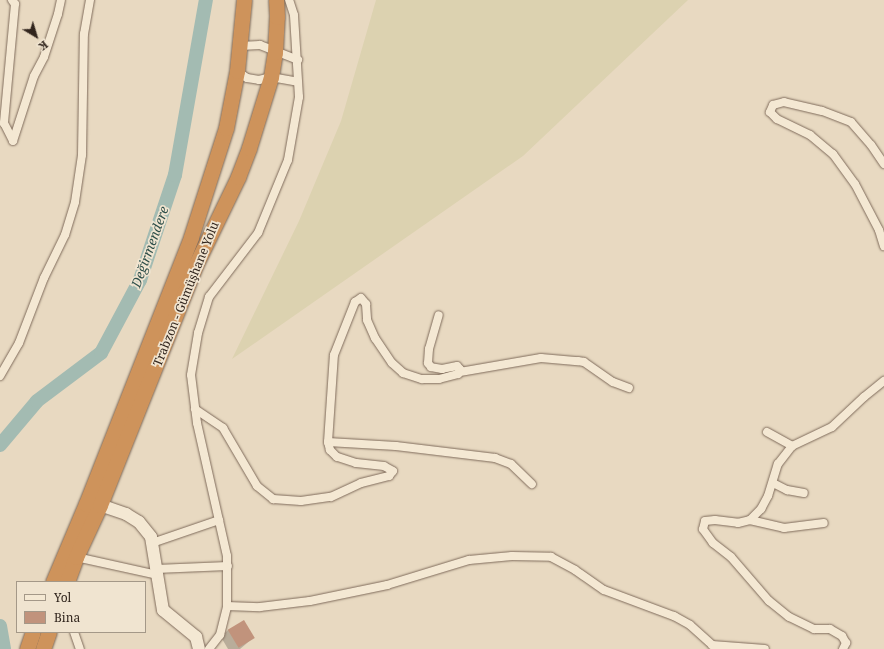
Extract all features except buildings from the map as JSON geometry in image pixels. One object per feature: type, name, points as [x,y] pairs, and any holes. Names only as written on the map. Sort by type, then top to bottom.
[{"type":"highway","name":"Trabzon - Gümüşhane Yolu","points":[[53,581],[86,504],[191,237],[226,128],[237,71],[244,0]]},
{"type":"highway","name":"Trabzon - Gümüşhane Yolu","points":[[67,581],[76,557],[100,506],[196,264],[244,162],[271,77],[275,52],[277,16],[276,0]]},
{"type":"highway","points":[[27,649],[43,638]]},
{"type":"street","points":[[12,0],[15,4],[4,123],[13,141],[34,76],[44,57],[61,0]]},
{"type":"street","points":[[0,376],[19,343],[44,278],[65,235],[76,197],[82,155],[84,34],[90,0]]},
{"type":"street","points":[[209,649],[220,635],[227,606],[228,556],[195,409],[191,375],[198,333],[209,297],[258,233],[288,160],[299,97],[298,60],[294,15],[289,0]]},
{"type":"street","points":[[240,46],[260,45],[298,60]]},
{"type":"street","points":[[237,71],[248,78],[259,80],[271,77],[298,82]]},
{"type":"street","points":[[884,164],[871,145],[851,122],[822,111],[784,102],[773,105],[770,112],[777,120],[810,135],[833,154],[855,184],[878,230],[884,246]]},
{"type":"street","points":[[195,409],[223,428],[257,486],[273,499],[300,501],[331,497],[361,483],[390,476],[393,471],[384,466],[356,463],[337,457],[330,450],[328,442],[334,355],[355,302],[361,298],[366,304],[367,320],[375,338],[392,363],[403,372],[422,379],[439,379],[458,374],[460,372],[540,358],[584,362],[613,382],[629,388]]},
{"type":"street","points":[[439,315],[429,349],[428,363],[432,367],[442,368],[457,366],[460,369],[460,372]]},
{"type":"street","points":[[750,520],[761,509],[773,483],[778,464],[792,446],[832,427],[864,397],[884,381]]},
{"type":"street","points":[[767,432],[792,446]]},
{"type":"street","points":[[328,442],[396,446],[495,458],[506,461],[516,468],[532,484]]},
{"type":"street","points":[[773,483],[787,490],[804,493]]},
{"type":"street","points":[[100,506],[126,514],[139,522],[150,537],[163,610],[196,637],[200,649]]},
{"type":"street","points":[[152,543],[219,520]]},
{"type":"street","points":[[824,523],[784,528],[750,520],[738,523],[715,520],[705,521],[703,529],[713,543],[731,557],[769,601],[789,617],[814,628],[830,629],[842,636],[846,643],[843,649]]},
{"type":"street","points":[[227,606],[260,607],[310,602],[387,586],[470,560],[512,556],[551,557],[575,570],[604,590],[674,616],[690,624],[712,645],[766,649]]},
{"type":"street","points":[[76,557],[156,572],[228,566]]},
{"type":"street","points":[[74,633],[80,649]]},
{"type":"shaded area","points":[[376,0],[688,0],[523,156],[232,359],[299,221],[341,121]]},
{"type":"waterway","name":"Değirmendere","points":[[0,445],[37,401],[101,353],[140,280],[175,175],[206,0]]},
{"type":"waterway","name":"Değirmendere","points":[[0,626],[4,649]]}]
